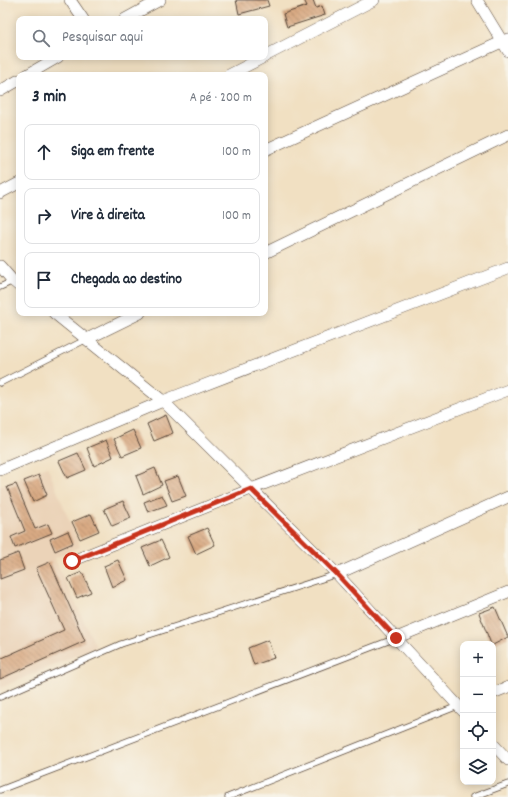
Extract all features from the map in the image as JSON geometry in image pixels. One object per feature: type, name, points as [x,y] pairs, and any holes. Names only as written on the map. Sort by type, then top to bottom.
[{"type":"street","points":[[70,0],[81,16]]},
{"type":"street","points":[[131,16],[160,0]]},
{"type":"street","points":[[268,55],[374,0]]},
{"type":"street","points":[[268,149],[506,44],[477,0]]},
{"type":"street","points":[[32,72],[53,60]]},
{"type":"street","points":[[235,72],[258,60]]},
{"type":"street","points":[[0,91],[16,82]]},
{"type":"street","points":[[268,252],[508,135]]},
{"type":"street","points":[[0,193],[16,185]]},
{"type":"street","points":[[0,266],[16,280]]},
{"type":"street","points":[[0,470],[163,401],[508,268]]},
{"type":"street","points":[[58,316],[163,401],[337,574],[460,706]]},
{"type":"street","points":[[87,339],[134,316]]},
{"type":"street","points":[[72,561],[251,489],[508,390]]},
{"type":"street","points":[[337,574],[508,497]]},
{"type":"street","points":[[396,638],[508,592]]},
{"type":"street","points":[[496,692],[508,687]]},
{"type":"street","points":[[496,747],[508,760]]},
{"type":"lane","points":[[0,287],[16,281]]},
{"type":"lane","points":[[0,383],[87,339]]},
{"type":"lane","points":[[0,697],[121,644],[337,574]]},
{"type":"lane","points":[[0,790],[396,638]]},
{"type":"lane","points":[[228,797],[460,707]]},
{"type":"lane","points":[[473,797],[508,784]]},
{"type":"shaded area","points":[[47,466],[80,547],[54,558],[96,647],[0,688],[0,486]]},
{"type":"building","points":[[236,0],[267,0],[269,6],[239,14]]},
{"type":"building","points":[[304,0],[313,0],[316,8],[322,6],[325,15],[287,27],[283,14],[307,6]]},
{"type":"building","points":[[166,415],[173,433],[154,441],[147,424]]},
{"type":"building","points":[[133,430],[141,448],[122,456],[114,439]]},
{"type":"building","points":[[106,440],[113,457],[94,466],[87,448]]},
{"type":"building","points":[[78,453],[86,470],[67,478],[59,461]]},
{"type":"building","points":[[155,468],[162,485],[143,494],[136,476]]},
{"type":"building","points":[[39,475],[47,495],[33,502],[24,481]]},
{"type":"building","points":[[178,476],[186,496],[172,501],[164,481]]},
{"type":"building","points":[[16,484],[35,529],[48,524],[52,533],[15,548],[11,537],[25,531],[7,487]]},
{"type":"building","points":[[162,495],[167,505],[148,512],[144,502]]},
{"type":"building","points":[[123,501],[131,518],[112,526],[104,509]]},
{"type":"building","points":[[91,514],[99,531],[80,539],[72,522]]},
{"type":"building","points":[[207,528],[215,545],[196,554],[188,536]]},
{"type":"building","points":[[68,531],[73,543],[55,551],[50,539]]},
{"type":"building","points":[[161,540],[169,557],[150,566],[142,548]]},
{"type":"building","points":[[18,553],[24,570],[0,579],[0,560]]},
{"type":"building","points":[[118,560],[127,580],[112,587],[104,566]]},
{"type":"building","points":[[50,562],[85,641],[0,679],[0,659],[64,630],[36,568]]},
{"type":"building","points":[[82,572],[91,592],[77,598],[68,578]]},
{"type":"building","points":[[495,607],[508,637],[496,643],[496,641],[490,641],[479,613]]},
{"type":"building","points":[[268,640],[274,658],[254,665],[248,648]]},
{"type":"route","points":[[72,561],[251,489],[337,574],[396,638]]}]
